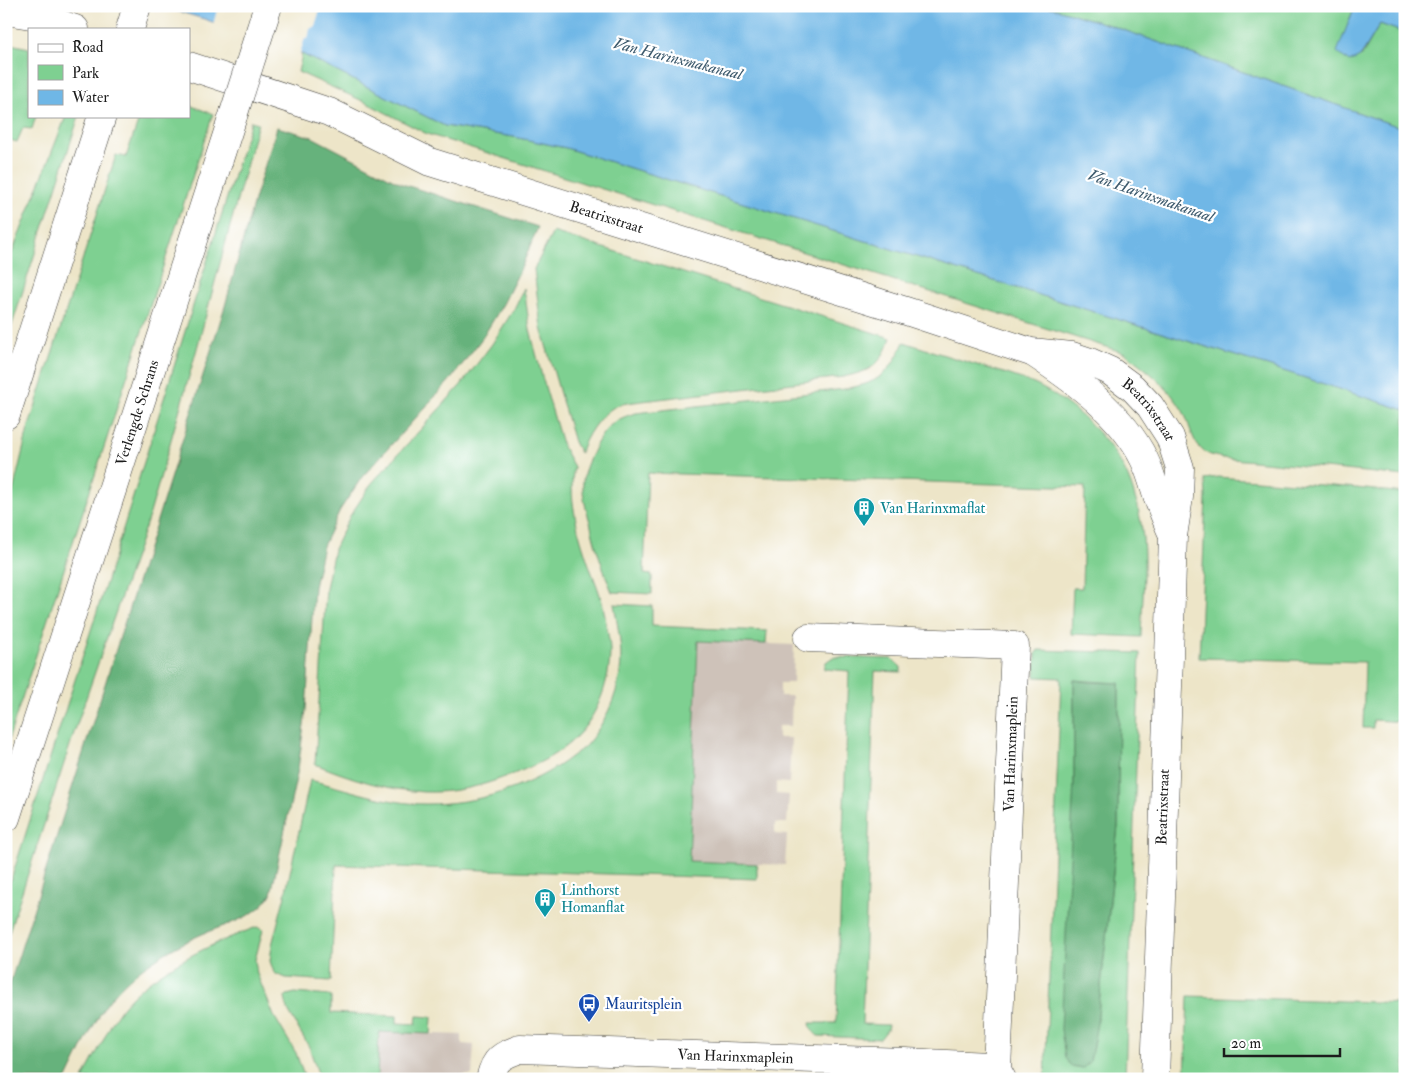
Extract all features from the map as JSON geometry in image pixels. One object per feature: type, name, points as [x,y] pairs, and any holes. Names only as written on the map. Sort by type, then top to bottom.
[{"type":"street","points":[[130,28],[137,6]]},
{"type":"street","name":"Verlengde Schrans","points":[[6,818],[268,6]]},
{"type":"street","points":[[6,11],[37,16],[72,28]]},
{"type":"street","name":"Beatrixstraat","points":[[190,66],[329,112],[430,162],[1031,352],[1058,369],[1102,405],[1132,439],[1144,458],[1173,536],[1155,1079]]},
{"type":"street","points":[[6,414],[101,118]]},
{"type":"street","name":"Van Harinxmaplein","points":[[808,638],[1015,646],[1000,1074]]},
{"type":"street","name":"Van Harinxmaplein","points":[[490,1079],[493,1067],[503,1055],[520,1049],[988,1066],[1000,1074]]},
{"type":"shaded area","points":[[698,641],[794,645],[793,683],[780,683],[780,696],[792,696],[791,726],[778,726],[778,738],[791,738],[789,783],[776,782],[776,794],[789,795],[787,823],[775,823],[775,834],[787,835],[785,865],[689,861]]},
{"type":"shaded area","points":[[379,1032],[462,1035],[462,1044],[474,1045],[472,1075],[461,1075],[461,1079],[377,1079]]},
{"type":"green space","points":[[1047,6],[1355,6],[1348,23],[1361,57],[1380,24],[1405,33],[1405,129],[1112,26]]},
{"type":"green space","points":[[6,43],[28,48],[28,118],[35,118],[32,129],[23,128],[17,142],[6,139]]},
{"type":"green space","points":[[302,54],[445,126],[514,137],[566,148],[1405,410],[1405,476],[1223,458],[1210,455],[1204,452],[1196,443],[1183,411],[1171,394],[1149,372],[1125,353],[427,134],[365,102],[298,72]]},
{"type":"green space","points":[[190,105],[213,114],[6,747],[6,527],[9,508],[28,429],[116,155],[126,157],[139,118],[190,118]]},
{"type":"green space","points":[[65,118],[78,118],[6,344],[6,268]]},
{"type":"green space","points":[[251,121],[258,123],[151,510],[74,733],[6,941],[6,895]]},
{"type":"green space","points":[[277,127],[312,137],[402,184],[538,227],[522,266],[503,304],[483,337],[452,378],[362,477],[340,510],[323,546],[314,587],[306,710],[298,769],[271,894],[258,909],[249,915],[174,948],[143,968],[130,979],[117,991],[102,1011],[67,1079],[6,1079],[6,996],[225,306],[255,197]]},
{"type":"green space","points":[[553,232],[891,338],[883,355],[874,366],[853,375],[634,402],[616,406],[608,411],[589,433],[580,453],[574,442],[541,328],[534,269]]},
{"type":"green space","points":[[524,288],[530,330],[543,380],[563,447],[574,467],[572,489],[577,523],[604,609],[610,650],[609,662],[602,695],[595,711],[576,737],[564,748],[537,764],[495,781],[455,790],[424,792],[396,789],[341,774],[315,764],[326,588],[334,549],[350,516],[371,484],[461,385],[492,344],[514,309]]},
{"type":"green space","points":[[904,342],[1034,384],[1073,409],[1108,444],[1128,477],[1141,521],[1144,588],[1141,637],[1071,634],[1073,588],[1082,588],[1085,487],[648,473],[644,574],[652,575],[652,594],[612,592],[594,540],[585,502],[583,481],[592,453],[600,438],[612,424],[617,420],[636,413],[845,389],[862,385],[875,380],[886,372],[898,355]]},
{"type":"green space","points":[[1218,477],[1405,493],[1405,722],[1373,720],[1373,728],[1363,728],[1365,662],[1199,658],[1206,497],[1205,479]]},
{"type":"green space","points":[[614,604],[652,606],[652,626],[767,631],[766,644],[698,641],[689,861],[757,864],[757,879],[336,865],[331,981],[286,978],[274,973],[270,961],[272,945],[286,891],[310,780],[397,802],[426,804],[465,801],[484,797],[503,792],[539,777],[587,744],[599,728],[613,701],[620,672],[621,655]]},
{"type":"green space","points":[[1038,650],[1140,653],[1125,1079],[1045,1079],[1061,678],[1035,677],[1036,653]],"holes":[[[1074,680],[1119,683],[1118,826],[1097,1023],[1074,783]]]},
{"type":"green space","points":[[833,657],[892,659],[901,667],[901,672],[875,671],[862,1024],[888,1025],[887,1030],[880,1039],[818,1036],[812,1030],[810,1023],[836,1023],[849,671],[824,669],[826,662]]},
{"type":"green space","points":[[1074,680],[1119,683],[1118,826],[1097,1023],[1090,1062],[1083,1068],[1071,1066],[1065,1058],[1061,1029],[1074,783]]},
{"type":"green space","points":[[257,927],[263,930],[255,960],[257,974],[274,1016],[296,1053],[305,1079],[83,1079],[115,1018],[124,1005],[137,992],[168,969],[204,949]]},
{"type":"green space","points":[[295,993],[331,996],[331,1013],[397,1016],[397,1023],[416,1024],[417,1016],[432,1017],[431,1034],[379,1032],[377,1079],[320,1079],[309,1047],[287,1009],[285,997]]},
{"type":"green space","points":[[1188,996],[1405,1003],[1405,1079],[1185,1079]]},
{"type":"water","name":"Van Harinxmakanaal","points":[[160,6],[1047,6],[1112,26],[1405,129],[1405,410],[566,148],[514,137],[445,126],[302,54],[204,19]]},
{"type":"water","points":[[1355,6],[1405,6],[1405,33],[1380,24],[1360,57],[1349,62],[1337,52]]},
{"type":"pier","points":[[218,6],[321,6],[315,26],[310,29],[308,39],[305,38],[299,56],[213,25]]},
{"type":"place","name":"Van Harinxmaflat","points":[[864,527]]},
{"type":"place","name":"Linthorst Homanflat","points":[[545,918]]},
{"type":"place","name":"Mauritsplein","points":[[589,1023]]}]
